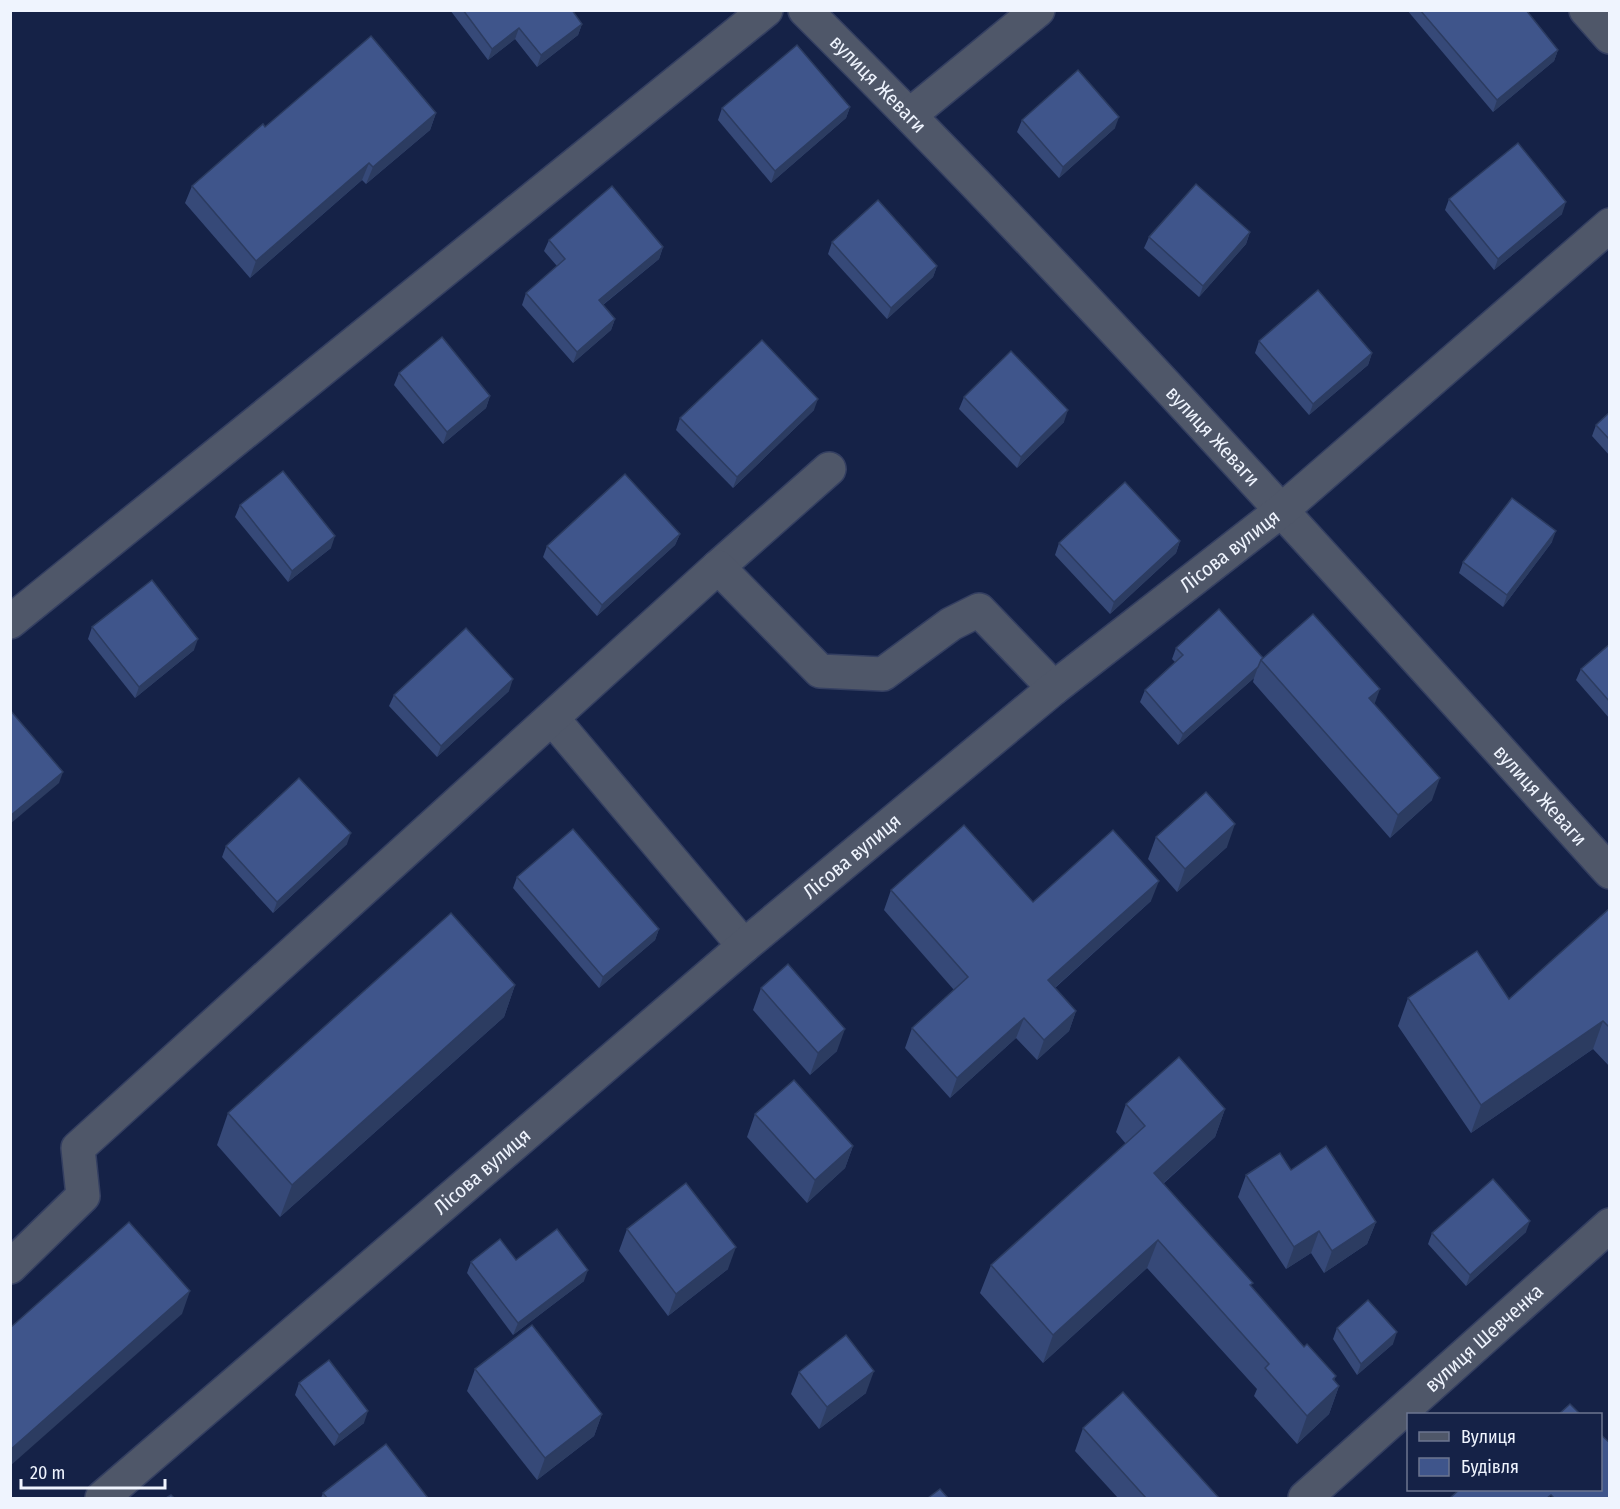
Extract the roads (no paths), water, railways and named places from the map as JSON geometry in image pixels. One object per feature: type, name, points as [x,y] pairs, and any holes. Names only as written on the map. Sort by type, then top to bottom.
[{"type":"street","points":[[10,622],[766,10]]},
{"type":"street","name":"вулиця Жеваги","points":[[805,10],[910,115],[1282,510],[1610,872]]},
{"type":"street","points":[[910,115],[1038,10]]},
{"type":"street","points":[[1586,10],[1610,37]]},
{"type":"street","name":"Лісова вулиця","points":[[102,1498],[744,946],[1054,688],[1282,510],[1610,225]]},
{"type":"street","points":[[10,1267],[82,1196],[78,1148],[829,469]]},
{"type":"street","points":[[718,567],[820,671],[883,674],[951,624],[979,610],[1054,688]]},
{"type":"street","points":[[552,718],[744,946]]},
{"type":"street","name":"вулиця Шевченка","points":[[1305,1498],[1610,1225]]}]
